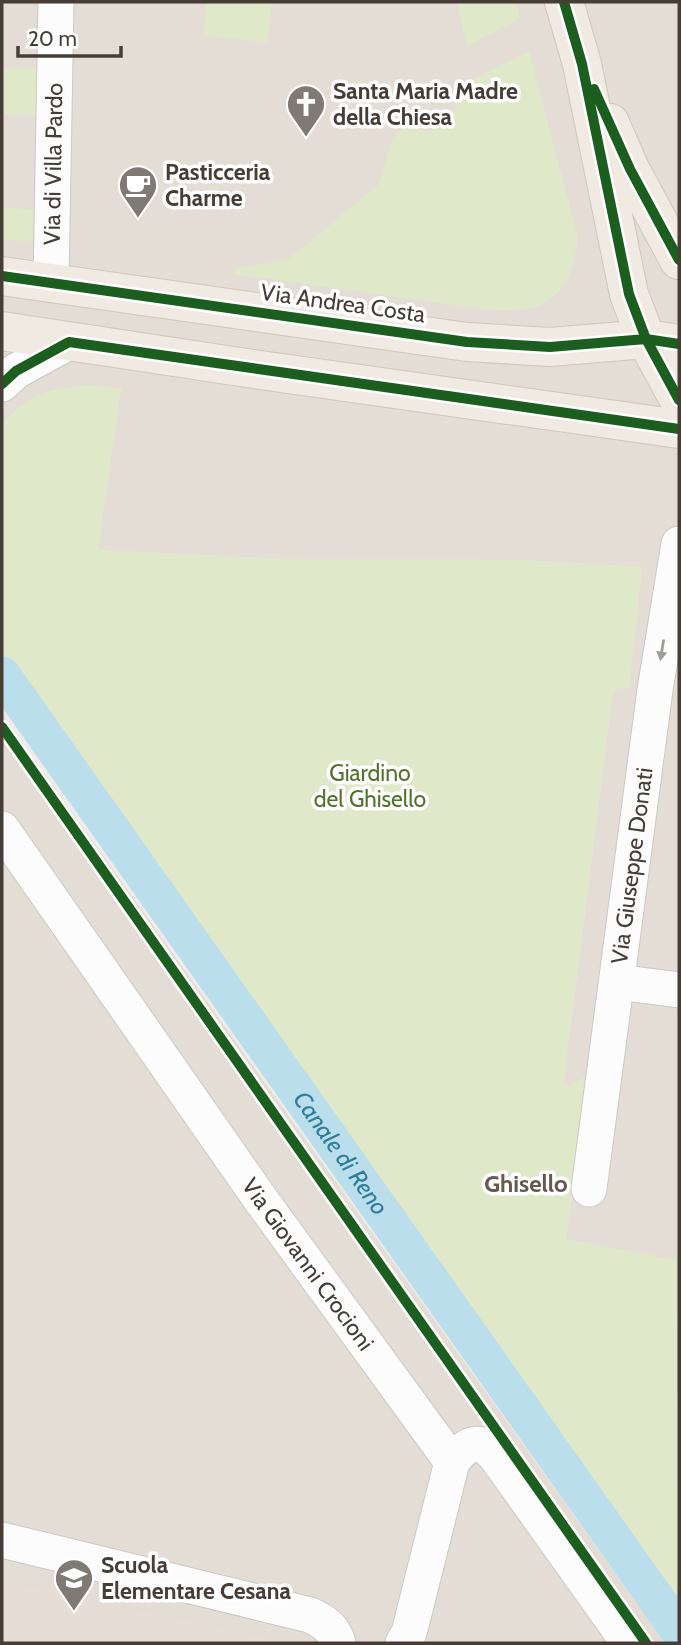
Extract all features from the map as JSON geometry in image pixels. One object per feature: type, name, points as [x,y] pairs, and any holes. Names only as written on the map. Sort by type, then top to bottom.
[{"type":"main road","points":[[564,2],[582,64],[629,294],[663,341],[679,400]]},
{"type":"main road","points":[[582,64],[630,169],[679,260]]},
{"type":"main road","name":"Via Andrea Costa","points":[[2,276],[467,342],[550,346],[663,341]]},
{"type":"main road","points":[[2,331],[679,429]]},
{"type":"street","name":"Via di Villa Pardo","points":[[51,283],[56,2]]},
{"type":"street","points":[[2,384],[16,371],[69,342]]},
{"type":"street","name":"Via Giuseppe Donati","points":[[589,1189],[655,690],[679,544]]},
{"type":"street","name":"Via Giovanni Crocioni","points":[[2,829],[261,1200],[452,1462]]},
{"type":"street","points":[[617,982],[679,990]]},
{"type":"street","points":[[403,1643],[409,1633],[452,1462],[464,1447],[475,1444],[492,1451],[629,1643]]},
{"type":"street","points":[[2,1540],[280,1606],[319,1619],[336,1635],[338,1643]]},
{"type":"shaded area","points":[[2,2],[679,2],[679,1398],[566,1240],[587,1082],[567,1086],[563,1083],[613,690],[629,687],[642,567],[520,560],[283,559],[98,550],[121,388],[2,423]]},
{"type":"shaded area","points":[[2,714],[99,850],[665,1643],[2,1643]]},
{"type":"shaded area","name":"Scuola Elementare Cesana","points":[[2,1582],[292,1643],[2,1643]]},
{"type":"green space","points":[[207,2],[272,2],[267,43],[203,35]]},
{"type":"green space","points":[[457,2],[516,2],[520,18],[467,46]]},
{"type":"green space","points":[[529,51],[578,238],[569,275],[552,298],[526,309],[488,310],[233,274],[235,269],[289,259],[379,184],[392,139],[398,132],[412,127],[431,132],[457,107],[451,91]]},
{"type":"green space","points":[[2,68],[37,68],[36,115],[2,114]]},
{"type":"green space","points":[[2,208],[34,209],[33,242],[2,239]]},
{"type":"green space","name":"Giardino del Ghisello","points":[[91,385],[121,388],[98,550],[283,559],[520,560],[642,567],[629,687],[613,690],[563,1082],[567,1086],[584,1078],[587,1082],[566,1239],[676,1260],[679,1612],[283,1060],[2,654],[2,423],[22,405],[42,394],[52,390]]},
{"type":"waterway","name":"Canale di Reno","points":[[2,675],[679,1631]]},
{"type":"cycle path","points":[[564,2],[582,64],[629,294],[646,339],[679,400]]},
{"type":"cycle path","points":[[594,89],[630,169],[679,260]]},
{"type":"cycle path","points":[[2,276],[467,342],[550,347],[646,339],[679,344]]},
{"type":"cycle path","points":[[2,384],[16,371],[69,342],[679,429]]},
{"type":"cycle path","points":[[2,727],[646,1643]]},
{"type":"place","name":"Santa Maria Madre della Chiesa","points":[[306,138]]},
{"type":"place","name":"Pasticceria Charme","points":[[138,219]]},
{"type":"place","name":"Scuola Elementare Cesana","points":[[74,1612]]},
{"type":"district","name":"Ghisello","points":[[526,1184]]}]
